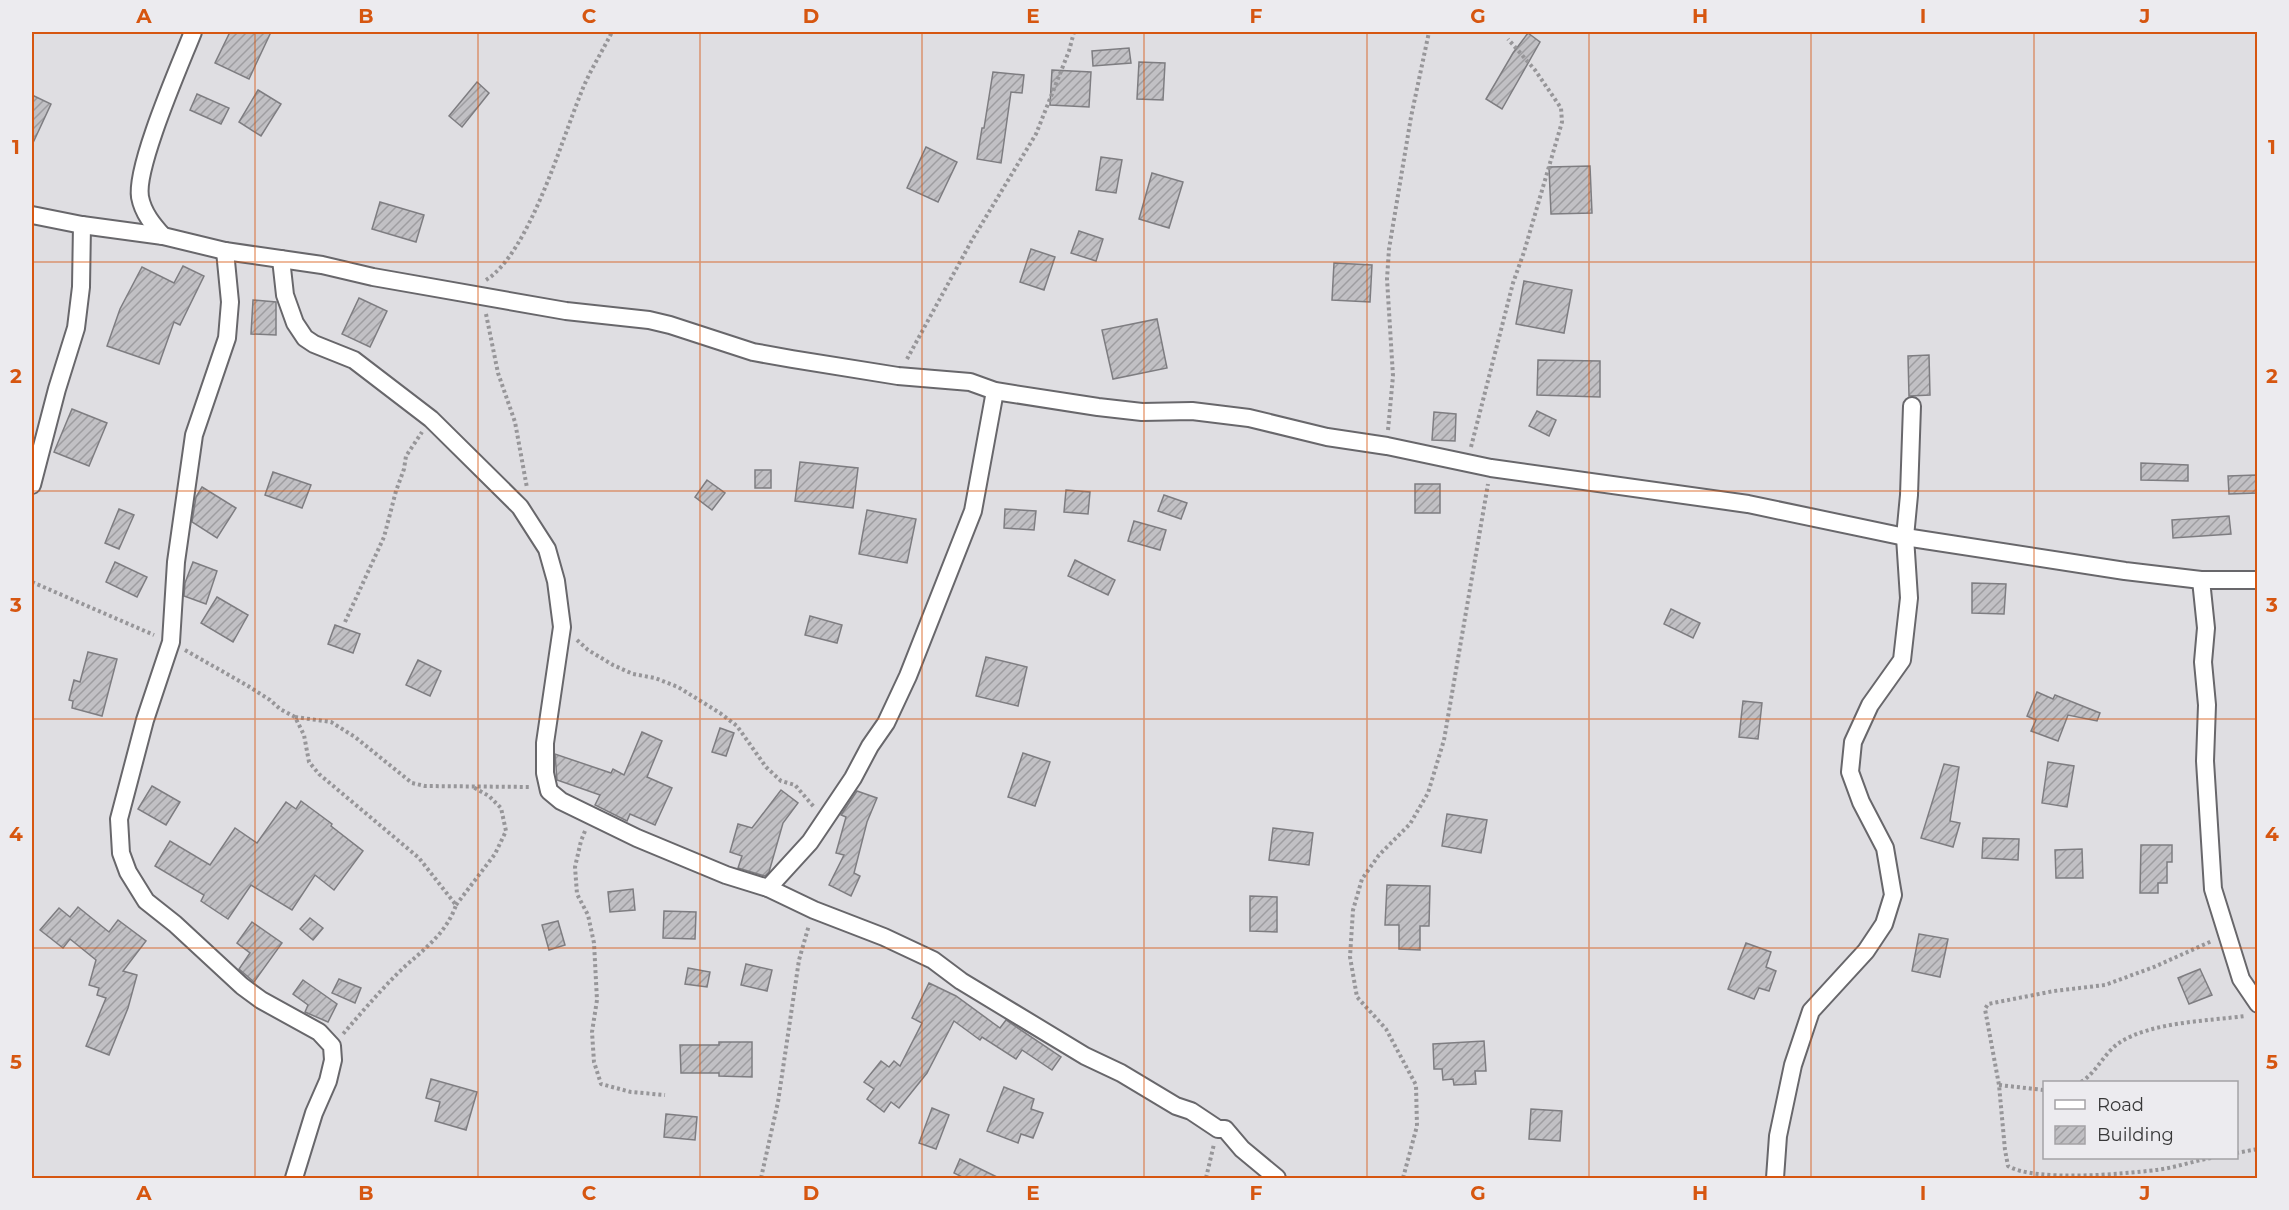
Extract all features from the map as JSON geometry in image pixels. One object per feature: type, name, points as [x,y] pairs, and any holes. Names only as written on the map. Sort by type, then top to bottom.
[{"type":"street","points":[[163,236],[147,218],[140,196],[144,165],[193,32]]},
{"type":"street","points":[[32,215],[82,225],[163,236],[225,251],[322,265],[372,278],[566,311],[649,320],[753,352],[898,376],[962,381],[996,391],[1142,412],[1192,411],[1249,418],[1327,437],[1387,446],[1491,468],[1748,504],[1905,537],[2125,571],[2200,580],[2258,580]]},
{"type":"street","points":[[32,485],[57,389],[76,328],[81,287],[82,225]]},
{"type":"street","points":[[225,251],[230,302],[227,338],[194,435],[176,562],[171,642],[145,720],[119,819],[121,853],[128,872],[146,901],[175,924],[242,986],[261,1000],[319,1032],[332,1046],[333,1060],[328,1081],[314,1113],[294,1179]]},
{"type":"street","points":[[281,258],[285,295],[295,323],[305,338],[354,360],[431,419],[520,507],[547,549],[556,581],[562,627],[545,743],[547,787],[561,801],[636,838],[726,875],[768,888],[933,960],[961,981],[1025,1021],[1176,1106],[1191,1111],[1218,1129],[1225,1129],[1242,1149],[1277,1179]]},
{"type":"street","points":[[768,888],[810,842],[886,723],[973,511],[996,391]]},
{"type":"street","points":[[1775,1179],[1778,1136],[1793,1065],[1811,1011],[1866,951],[1884,924],[1893,895],[1885,848],[1861,802],[1850,772],[1853,742],[1870,705],[1902,660],[1909,597],[1905,537],[1912,406]]},
{"type":"street","points":[[2200,580],[2206,628],[2203,662],[2207,705],[2205,761],[2212,889],[2252,1010]]},
{"type":"path","points":[[465,293],[492,276],[506,263],[523,235],[582,90],[612,32]]},
{"type":"path","points":[[898,376],[972,240],[1036,134],[1074,32]]},
{"type":"path","points":[[1387,446],[1393,376],[1387,279],[1389,249],[1411,117],[1429,32]]},
{"type":"path","points":[[1467,462],[1513,283],[1562,122],[1561,108],[1535,70],[1508,39]]},
{"type":"path","points":[[483,296],[498,373],[515,422],[527,491]]},
{"type":"path","points":[[345,622],[384,537],[396,492],[405,469],[406,456],[431,419]]},
{"type":"path","points":[[1403,1179],[1417,1126],[1416,1085],[1386,1029],[1357,997],[1350,957],[1353,910],[1362,879],[1379,855],[1410,824],[1428,793],[1435,772],[1444,740],[1491,468]]},
{"type":"path","points":[[32,582],[171,642],[248,686],[295,717],[331,722],[355,737],[412,783],[425,786],[547,787]]},
{"type":"path","points":[[562,627],[588,650],[614,665],[633,674],[655,678],[678,687],[720,713],[737,726],[766,767],[781,781],[795,785],[825,819]]},
{"type":"path","points":[[295,717],[304,735],[309,762],[319,774],[418,858],[456,905]]},
{"type":"path","points":[[332,1046],[399,972],[438,938],[456,905],[495,854],[506,831],[501,808],[489,796],[472,787]]},
{"type":"path","points":[[592,817],[581,841],[575,867],[577,894],[588,915],[594,943],[597,1000],[592,1032],[594,1062],[601,1084],[630,1092],[665,1095]]},
{"type":"path","points":[[761,1179],[778,1102],[799,960],[814,910]]},
{"type":"path","points":[[2207,1159],[2158,1170],[2044,1174],[2018,1171],[2008,1166],[1999,1085],[1985,1009],[1988,1004],[2054,991],[2105,985],[2154,967],[2227,935]]},
{"type":"path","points":[[2084,1081],[2118,1043],[2144,1030],[2252,1010]]},
{"type":"path","points":[[1999,1085],[2043,1090]]},
{"type":"path","points":[[1206,1179],[1218,1129]]},
{"type":"path","points":[[2238,1153],[2258,1149]]},
{"type":"building","points":[[230,32],[271,32],[249,79],[215,63]]},
{"type":"building","points":[[1528,33],[1540,42],[1502,109],[1486,99],[1513,53]]},
{"type":"building","points":[[1129,48],[1131,63],[1093,66],[1092,51]]},
{"type":"building","points":[[1139,62],[1165,63],[1163,100],[1137,99]]},
{"type":"building","points":[[1052,70],[1091,72],[1089,107],[1050,105]]},
{"type":"building","points":[[993,72],[1024,75],[1022,93],[1011,92],[1001,163],[977,159]]},
{"type":"building","points":[[477,82],[489,93],[462,127],[449,116]]},
{"type":"building","points":[[258,90],[281,104],[261,136],[239,122]]},
{"type":"building","points":[[197,94],[229,108],[221,124],[190,110]]},
{"type":"building","points":[[32,95],[51,104],[32,145]]},
{"type":"building","points":[[926,147],[957,162],[938,202],[907,188]]},
{"type":"building","points":[[1101,157],[1122,160],[1116,193],[1096,190]]},
{"type":"building","points":[[1590,166],[1592,213],[1551,214],[1549,167]]},
{"type":"building","points":[[1152,173],[1183,182],[1169,228],[1139,219]]},
{"type":"building","points":[[380,202],[424,215],[416,242],[372,229]]},
{"type":"building","points":[[1079,231],[1103,239],[1096,261],[1071,253]]},
{"type":"building","points":[[1031,249],[1055,257],[1044,290],[1020,282]]},
{"type":"building","points":[[1334,263],[1372,265],[1370,302],[1332,300]]},
{"type":"building","points":[[183,266],[204,276],[180,325],[174,322],[159,364],[107,346],[120,309],[142,267],[174,283]]},
{"type":"building","points":[[1524,281],[1572,290],[1564,333],[1516,324]]},
{"type":"building","points":[[359,298],[387,311],[370,347],[342,334]]},
{"type":"building","points":[[253,300],[276,302],[276,335],[251,334]]},
{"type":"building","points":[[1157,319],[1167,368],[1113,379],[1102,330]]},
{"type":"building","points":[[1929,355],[1930,395],[1909,396],[1908,356]]},
{"type":"building","points":[[1538,360],[1600,361],[1600,397],[1537,395]]},
{"type":"building","points":[[72,409],[107,423],[89,466],[54,452]]},
{"type":"building","points":[[1537,411],[1556,420],[1549,436],[1529,426]]},
{"type":"building","points":[[1434,412],[1456,414],[1455,441],[1432,440]]},
{"type":"building","points":[[800,462],[858,468],[853,508],[795,501]]},
{"type":"building","points":[[2141,463],[2188,465],[2188,481],[2141,480]]},
{"type":"building","points":[[755,470],[771,470],[771,488],[755,488]]},
{"type":"building","points":[[273,472],[311,485],[302,508],[265,495]]},
{"type":"building","points":[[2256,475],[2257,493],[2229,494],[2228,476]]},
{"type":"building","points":[[707,480],[725,493],[712,510],[695,497]]},
{"type":"building","points":[[1415,484],[1440,484],[1440,513],[1415,513]]},
{"type":"building","points":[[202,487],[236,508],[217,538],[192,522],[196,497]]},
{"type":"building","points":[[1066,490],[1090,492],[1088,514],[1064,512]]},
{"type":"building","points":[[1164,495],[1187,503],[1181,519],[1158,511]]},
{"type":"building","points":[[119,509],[134,515],[119,549],[105,543]]},
{"type":"building","points":[[1005,509],[1036,511],[1034,530],[1004,528]]},
{"type":"building","points":[[867,510],[916,519],[907,563],[859,554]]},
{"type":"building","points":[[2229,516],[2231,534],[2173,538],[2172,520]]},
{"type":"building","points":[[1134,521],[1166,530],[1160,550],[1128,541]]},
{"type":"building","points":[[1075,560],[1115,580],[1108,595],[1068,576]]},
{"type":"building","points":[[115,562],[147,577],[137,597],[106,582]]},
{"type":"building","points":[[193,562],[217,571],[206,604],[184,596],[185,583]]},
{"type":"building","points":[[1972,583],[2006,584],[2004,614],[1972,613]]},
{"type":"building","points":[[217,597],[248,615],[233,642],[201,623]]},
{"type":"building","points":[[1671,609],[1700,623],[1693,638],[1664,624]]},
{"type":"building","points":[[810,616],[842,625],[837,643],[805,635]]},
{"type":"building","points":[[335,625],[360,634],[353,653],[328,644]]},
{"type":"building","points":[[88,652],[117,659],[102,716],[72,708],[73,701],[69,700],[74,680],[80,682]]},
{"type":"building","points":[[986,657],[1027,667],[1018,706],[976,696]]},
{"type":"building","points":[[418,660],[441,671],[430,696],[406,685]]},
{"type":"building","points":[[2037,692],[2053,699],[2055,695],[2100,713],[2097,721],[2068,715],[2058,741],[2031,731],[2036,720],[2027,716]]},
{"type":"building","points":[[1743,701],[1762,703],[1758,739],[1739,737]]},
{"type":"building","points":[[720,728],[734,733],[726,756],[712,752]]},
{"type":"building","points":[[642,732],[662,741],[647,777],[672,788],[655,825],[630,814],[627,821],[595,805],[600,795],[557,780],[555,754],[611,773],[613,769],[624,775]]},
{"type":"building","points":[[1023,753],[1050,762],[1035,806],[1008,797]]},
{"type":"building","points":[[2048,762],[2074,766],[2067,807],[2042,803]]},
{"type":"building","points":[[1944,764],[1959,767],[1950,821],[1960,823],[1953,847],[1921,838]]},
{"type":"building","points":[[152,786],[180,802],[166,825],[138,809]]},
{"type":"building","points":[[781,790],[798,803],[783,823],[769,872],[765,876],[738,868],[742,856],[730,852],[738,824],[752,828]]},
{"type":"building","points":[[857,791],[877,798],[867,822],[854,873],[860,876],[851,896],[829,885],[844,855],[836,853],[846,817],[841,815]]},
{"type":"building","points":[[301,801],[363,851],[334,890],[315,875],[292,910],[251,885],[228,919],[201,901],[204,895],[155,866],[170,841],[210,865],[235,828],[257,843],[286,802],[296,809]]},
{"type":"building","points":[[1447,814],[1487,820],[1481,853],[1442,846]]},
{"type":"building","points":[[1273,828],[1313,833],[1309,865],[1269,860]]},
{"type":"building","points":[[1983,838],[2019,839],[2018,860],[1982,858]]},
{"type":"building","points":[[2141,845],[2172,845],[2172,862],[2167,862],[2167,883],[2158,883],[2158,893],[2140,893]]},
{"type":"building","points":[[2082,849],[2083,878],[2056,878],[2055,850]]},
{"type":"building","points":[[1387,885],[1430,886],[1429,926],[1420,926],[1420,950],[1399,949],[1399,925],[1385,925]]},
{"type":"building","points":[[633,889],[635,910],[610,912],[608,892]]},
{"type":"building","points":[[1250,896],[1277,897],[1277,932],[1250,931]]},
{"type":"building","points":[[78,907],[109,932],[118,920],[146,941],[123,971],[137,975],[128,1008],[109,1055],[86,1046],[106,998],[97,995],[99,988],[89,985],[96,960],[70,939],[63,948],[40,930],[59,908],[70,917]]},
{"type":"building","points":[[664,911],[696,912],[695,939],[663,938]]},
{"type":"building","points":[[310,918],[323,928],[313,940],[300,929]]},
{"type":"building","points":[[558,921],[565,945],[549,950],[542,925]]},
{"type":"building","points":[[252,922],[282,943],[254,982],[239,969],[250,953],[237,943]]},
{"type":"building","points":[[1919,934],[1948,939],[1940,977],[1912,971]]},
{"type":"building","points":[[1746,943],[1771,952],[1766,967],[1776,971],[1769,991],[1759,988],[1754,999],[1728,989]]},
{"type":"building","points":[[746,964],[772,970],[767,991],[741,985]]},
{"type":"building","points":[[688,968],[710,972],[707,987],[685,984]]},
{"type":"building","points":[[2200,969],[2212,995],[2189,1004],[2178,978]]},
{"type":"building","points":[[339,979],[361,988],[355,1003],[332,993]]},
{"type":"building","points":[[303,980],[337,1004],[328,1022],[305,1012],[308,1005],[293,994]]},
{"type":"building","points":[[929,983],[956,996],[1000,1028],[1006,1020],[1061,1057],[1052,1070],[1022,1050],[1016,1059],[982,1037],[980,1040],[954,1021],[927,1073],[899,1108],[891,1102],[884,1112],[867,1099],[874,1089],[864,1082],[881,1061],[889,1067],[894,1061],[900,1066],[922,1023],[912,1018]]},
{"type":"building","points":[[1484,1041],[1486,1071],[1475,1071],[1476,1084],[1454,1085],[1453,1079],[1443,1080],[1442,1069],[1434,1069],[1433,1044]]},
{"type":"building","points":[[719,1042],[752,1042],[752,1077],[719,1076],[719,1073],[681,1073],[680,1045],[719,1045]]},
{"type":"building","points":[[431,1079],[477,1092],[466,1130],[435,1121],[440,1102],[426,1098]]},
{"type":"building","points":[[1004,1087],[1034,1099],[1031,1109],[1043,1113],[1033,1138],[1021,1134],[1018,1143],[987,1131]]},
{"type":"building","points":[[932,1108],[949,1115],[936,1149],[919,1143]]},
{"type":"building","points":[[1531,1109],[1562,1111],[1560,1141],[1529,1139]]},
{"type":"building","points":[[666,1114],[697,1117],[695,1140],[664,1137]]},
{"type":"building","points":[[960,1159],[1001,1179],[966,1179],[954,1173]]}]
